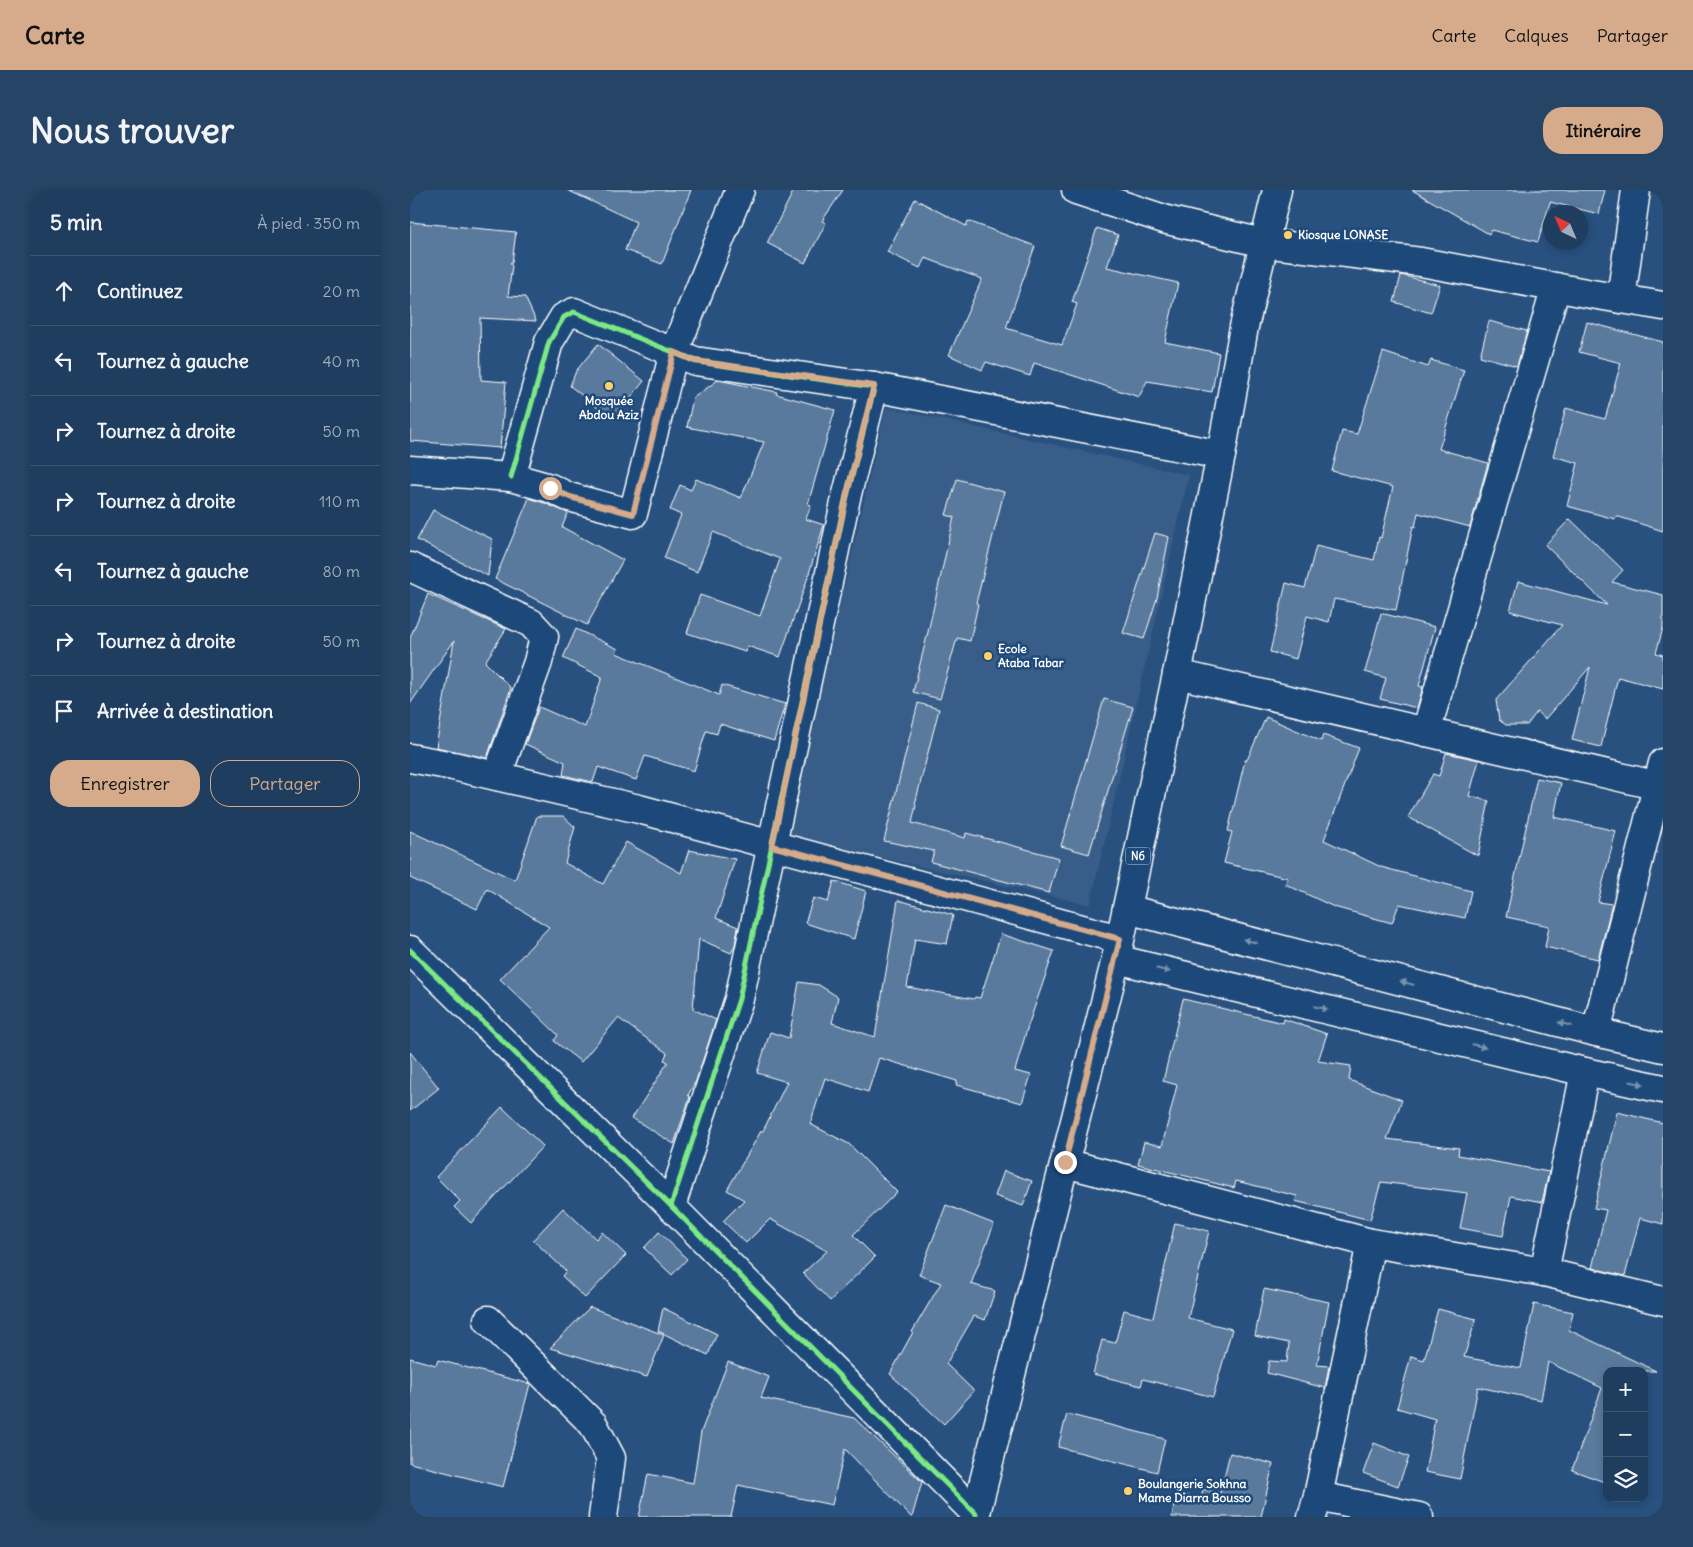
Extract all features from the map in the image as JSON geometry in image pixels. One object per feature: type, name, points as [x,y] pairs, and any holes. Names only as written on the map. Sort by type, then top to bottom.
[{"type":"street","points":[[410,470],[511,476],[550,488],[570,497],[633,514],[674,352],[740,190]]},
{"type":"street","points":[[1076,190],[1167,220],[1263,243],[1421,262],[1663,306]]},
{"type":"street","name":"N6","points":[[976,1515],[1118,949],[1222,455],[1244,327],[1277,190]]},
{"type":"street","points":[[1621,299],[1636,190]]},
{"type":"street","points":[[1426,732],[1556,287]]},
{"type":"street","points":[[511,476],[549,342],[564,317],[574,312],[695,361],[874,386],[1222,455]]},
{"type":"street","points":[[671,1206],[738,999],[846,498],[874,386]]},
{"type":"street","points":[[410,567],[531,623],[544,637],[538,662],[497,776]]},
{"type":"street","points":[[1177,674],[1426,732],[1661,779],[1596,1032]]},
{"type":"street","points":[[410,758],[497,776],[639,810],[772,846],[1118,949],[1585,1072],[1663,1089]]},
{"type":"street","points":[[1127,909],[1663,1048]]},
{"type":"street","points":[[410,950],[671,1206],[976,1515]]},
{"type":"street","points":[[1544,1272],[1585,1072]]},
{"type":"street","points":[[1065,1162],[1371,1243],[1544,1272],[1663,1301]]},
{"type":"street","points":[[1371,1243],[1315,1507],[1418,1517]]},
{"type":"street","points":[[488,1320],[593,1424],[611,1458],[603,1517]]},
{"type":"shaded area","name":"Ecole Ataba Tabar","points":[[886,407],[1189,475],[1090,905],[786,836]]},
{"type":"building","points":[[567,190],[691,190],[662,264],[625,250],[636,222]]},
{"type":"building","points":[[794,190],[843,190],[822,221],[826,223],[805,263],[767,243]]},
{"type":"building","points":[[1412,190],[1605,190],[1599,214],[1588,211],[1588,205],[1562,205],[1550,202],[1549,205],[1543,205],[1543,225],[1538,242],[1491,230],[1489,234]]},
{"type":"building","points":[[915,199],[966,226],[968,221],[1035,246],[1006,328],[1062,345],[1077,304],[1072,302],[1097,228],[1118,235],[1107,267],[1178,283],[1165,342],[1219,353],[1212,392],[1147,381],[1139,397],[1034,363],[1030,376],[986,362],[982,370],[949,355],[982,279],[925,258],[920,268],[887,252]]},
{"type":"building","points":[[410,222],[516,232],[512,263],[510,263],[512,266],[508,296],[525,297],[536,321],[480,318],[481,380],[506,382],[500,448],[410,441]]},
{"type":"building","points":[[1401,275],[1440,285],[1431,313],[1394,302]]},
{"type":"building","points":[[1489,321],[1527,331],[1517,366],[1480,356]]},
{"type":"building","points":[[1587,322],[1663,342],[1663,531],[1616,516],[1615,519],[1567,506],[1578,463],[1553,456],[1566,408],[1605,419],[1621,363],[1579,352]]},
{"type":"building","points":[[598,344],[644,381],[613,420],[570,386],[576,371]]},
{"type":"building","points":[[1383,352],[1428,367],[1431,360],[1464,370],[1439,449],[1488,463],[1470,527],[1418,513],[1415,527],[1413,526],[1396,610],[1334,599],[1329,622],[1307,616],[1296,659],[1270,652],[1286,583],[1305,588],[1316,546],[1374,560],[1393,487],[1332,471],[1342,431],[1357,434]]},
{"type":"building","points":[[718,380],[777,392],[776,394],[835,410],[808,504],[811,505],[806,519],[824,525],[780,657],[747,646],[745,652],[687,633],[700,595],[760,616],[780,559],[713,532],[697,572],[664,558],[681,515],[670,510],[680,485],[691,490],[696,479],[741,498],[764,442],[687,427],[693,398]]},
{"type":"building","points":[[957,479],[1004,492],[976,603],[978,604],[970,641],[957,638],[940,699],[913,692],[954,517],[946,515]]},
{"type":"building","points":[[529,498],[568,513],[562,527],[623,560],[587,625],[495,579]]},
{"type":"building","points":[[433,510],[492,539],[488,576],[417,540]]},
{"type":"building","points":[[1570,519],[1623,570],[1612,582],[1663,595],[1663,628],[1656,653],[1663,655],[1663,689],[1618,677],[1601,747],[1572,740],[1590,667],[1545,719],[1537,712],[1527,725],[1506,725],[1499,720],[1496,700],[1562,625],[1510,611],[1518,581],[1607,605],[1545,545]]},
{"type":"building","points":[[1155,533],[1169,537],[1157,598],[1144,639],[1123,633]]},
{"type":"building","points":[[428,594],[506,629],[485,662],[511,688],[487,758],[436,747],[454,641],[410,704],[410,638]]},
{"type":"building","points":[[1381,613],[1435,627],[1419,686],[1423,687],[1417,708],[1380,699],[1386,678],[1365,672]]},
{"type":"building","points":[[576,629],[618,649],[616,653],[719,695],[722,685],[785,704],[774,741],[720,724],[717,734],[706,731],[694,771],[645,756],[636,780],[598,767],[593,782],[563,775],[565,762],[525,744],[539,707],[585,727],[602,677],[563,658]]},
{"type":"building","points":[[1104,699],[1133,707],[1089,854],[1061,846]]},
{"type":"building","points":[[918,703],[939,709],[912,823],[965,838],[966,833],[1059,858],[1049,893],[931,862],[934,851],[884,841]]},
{"type":"building","points":[[1266,717],[1321,741],[1323,735],[1359,748],[1324,840],[1381,867],[1471,891],[1465,918],[1399,904],[1392,923],[1334,907],[1285,884],[1288,878],[1224,863],[1232,832],[1228,831],[1245,760],[1247,760]]},
{"type":"building","points":[[1446,753],[1479,760],[1469,796],[1489,801],[1478,856],[1408,817],[1433,774],[1439,776]]},
{"type":"building","points":[[1537,778],[1561,783],[1554,817],[1616,831],[1598,902],[1612,904],[1598,959],[1545,947],[1549,926],[1506,917]]},
{"type":"building","points":[[537,816],[563,816],[575,827],[565,863],[603,884],[626,842],[681,873],[689,850],[735,859],[716,918],[738,927],[735,945],[731,953],[699,939],[693,1009],[716,1020],[696,1081],[688,1095],[690,1097],[674,1144],[632,1118],[668,1062],[664,1060],[667,1053],[618,1018],[581,1062],[554,1041],[558,1035],[500,979],[549,927],[487,889],[477,909],[410,878],[410,831],[515,880]]},
{"type":"building","points":[[834,881],[866,891],[854,939],[805,923],[813,898],[828,902]]},
{"type":"building","points":[[898,900],[953,915],[947,944],[915,939],[907,987],[974,999],[975,997],[980,998],[1001,934],[1054,951],[1027,1029],[1015,1071],[1031,1075],[1022,1103],[956,1085],[957,1081],[879,1058],[868,1092],[825,1078],[810,1124],[849,1144],[897,1192],[853,1235],[875,1257],[830,1301],[803,1273],[827,1251],[770,1219],[746,1243],[723,1221],[744,1200],[727,1190],[761,1131],[763,1131],[787,1082],[757,1073],[770,1032],[789,1038],[799,982],[819,985],[838,997],[832,1023],[875,1037]]},
{"type":"building","points":[[1183,999],[1283,1023],[1284,1019],[1327,1034],[1318,1061],[1351,1066],[1349,1080],[1402,1100],[1387,1139],[1459,1148],[1458,1155],[1549,1172],[1542,1202],[1511,1196],[1503,1236],[1460,1228],[1467,1193],[1381,1182],[1370,1220],[1295,1201],[1297,1196],[1236,1181],[1234,1188],[1138,1164],[1144,1142],[1162,1146],[1177,1085],[1163,1081]]},
{"type":"building","points":[[410,1052],[439,1088],[410,1111]]},
{"type":"building","points":[[502,1107],[543,1146],[471,1223],[454,1207],[460,1201],[436,1177]]},
{"type":"building","points":[[1617,1112],[1663,1123],[1663,1224],[1640,1218],[1625,1276],[1592,1268],[1606,1210],[1594,1208]]},
{"type":"building","points":[[1004,1171],[1032,1181],[1023,1206],[995,1196]]},
{"type":"building","points":[[946,1205],[994,1224],[971,1284],[995,1291],[985,1320],[974,1316],[946,1364],[974,1391],[944,1424],[890,1374],[941,1283],[919,1275]]},
{"type":"building","points":[[563,1208],[596,1239],[602,1232],[626,1255],[585,1298],[562,1276],[566,1271],[533,1240]]},
{"type":"building","points":[[1175,1223],[1209,1231],[1188,1318],[1232,1329],[1213,1397],[1143,1379],[1141,1386],[1093,1374],[1102,1340],[1115,1343],[1124,1310],[1153,1318]]},
{"type":"building","points":[[659,1232],[687,1259],[672,1275],[644,1248]]},
{"type":"building","points":[[1264,1289],[1329,1302],[1317,1365],[1329,1366],[1325,1388],[1267,1373],[1269,1361],[1287,1362],[1289,1343],[1255,1336]]},
{"type":"building","points":[[1534,1304],[1573,1312],[1569,1330],[1648,1367],[1603,1367],[1603,1482],[1572,1470],[1602,1388],[1548,1362],[1541,1400],[1478,1387],[1460,1479],[1425,1472],[1435,1419],[1397,1408],[1411,1356],[1424,1360],[1438,1309],[1476,1319],[1464,1357],[1521,1368]]},
{"type":"building","points":[[590,1307],[664,1335],[647,1377],[550,1348]]},
{"type":"building","points":[[663,1308],[717,1334],[708,1355],[658,1331]]},
{"type":"building","points":[[410,1358],[436,1365],[438,1360],[530,1384],[503,1487],[410,1463]]},
{"type":"building","points":[[728,1362],[769,1377],[761,1398],[854,1418],[922,1482],[912,1517],[845,1449],[832,1505],[738,1485],[731,1517],[639,1517],[648,1474],[693,1483],[701,1432]]},
{"type":"building","points":[[1067,1414],[1165,1439],[1157,1472],[1058,1447]]},
{"type":"building","points":[[1374,1443],[1409,1457],[1398,1486],[1363,1473]]},
{"type":"building","points":[[1230,1453],[1273,1464],[1261,1517],[1172,1517],[1176,1494],[1201,1498],[1203,1489],[1220,1493]]},
{"type":"cycle path","points":[[511,477],[549,342],[564,317],[574,312],[695,361],[874,387],[846,498],[739,999],[671,1206]]},
{"type":"cycle path","points":[[410,950],[671,1206],[976,1514]]},
{"type":"place","name":"Kiosque LONASE","points":[[1288,235]]},
{"type":"place","name":"Mosquée Abdou Aziz","points":[[609,386]]},
{"type":"place","name":"Ecole Ataba Tabar","points":[[988,656]]},
{"type":"place","name":"Boulangerie Sokhna Mame Diarra Bousso","points":[[1128,1491]]},
{"type":"route","points":[[550,488],[570,497],[633,514],[674,352],[695,361],[874,386],[846,498],[772,846],[1120,939],[1065,1162]]}]
